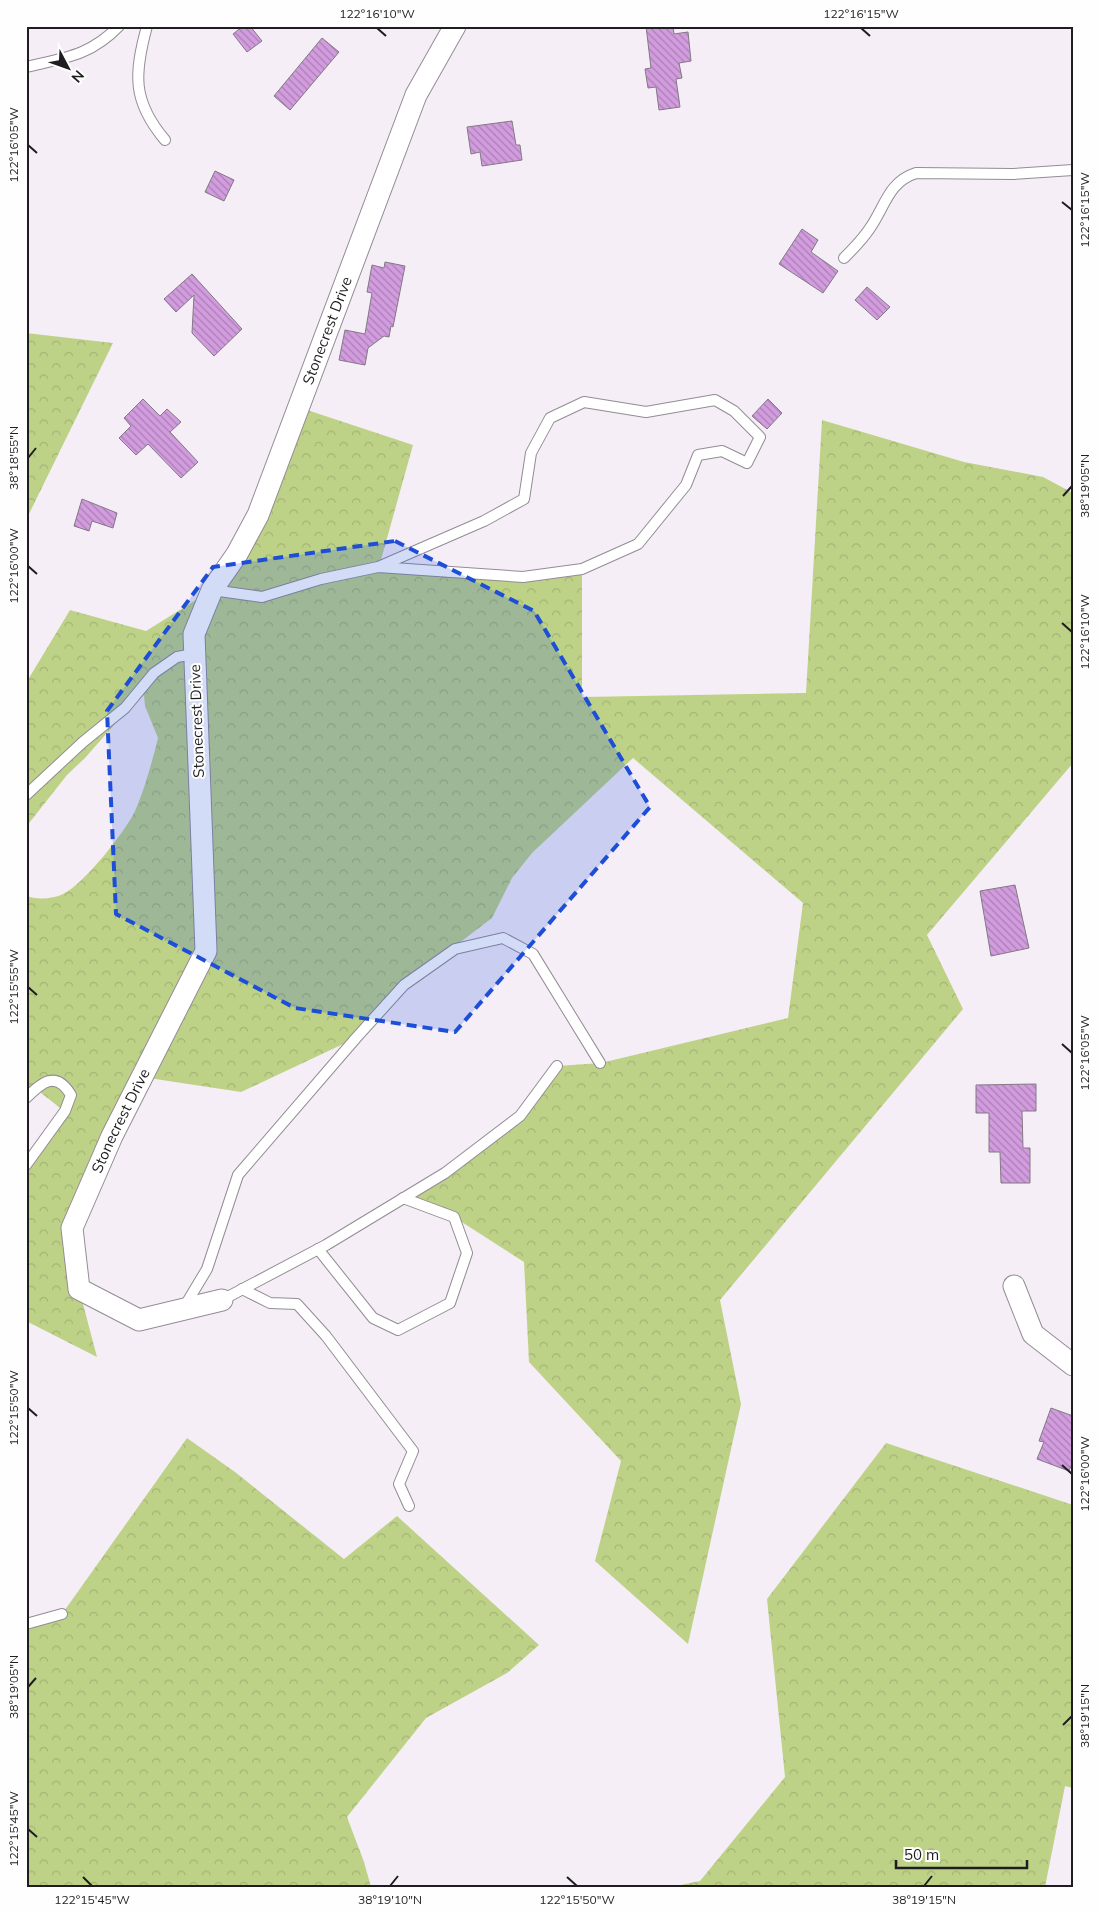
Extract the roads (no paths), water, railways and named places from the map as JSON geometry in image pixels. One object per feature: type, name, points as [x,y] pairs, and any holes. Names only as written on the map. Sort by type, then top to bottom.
[{"type":"street","name":"Stonecrest Drive","points":[[222,1300],[139,1320],[79,1289],[72,1228],[112,1136],[206,951],[194,634],[212,590],[236,554],[258,515],[416,95],[455,26]]},
{"type":"street","points":[[1014,1286],[1033,1334],[1073,1365]]},
{"type":"lane","points":[[26,68],[78,56],[96,47],[119,26]]},
{"type":"lane","points":[[147,26],[137,70],[138,89],[146,116],[165,140]]},
{"type":"lane","points":[[844,258],[870,228],[893,186],[904,177],[916,173],[1013,174],[1073,170]]},
{"type":"lane","points":[[212,590],[262,597],[321,579],[378,567],[484,521],[524,499],[531,453],[550,418],[584,402],[646,412],[715,400],[734,411],[760,437],[747,463],[722,451],[698,456],[686,486],[638,544],[582,569],[523,578],[378,567]]},
{"type":"lane","points":[[26,795],[83,742],[125,708],[154,673],[177,657],[194,654]]},
{"type":"lane","points":[[182,1309],[208,1268],[238,1175],[404,986],[455,948],[503,938],[532,954],[600,1063]]},
{"type":"lane","points":[[222,1300],[318,1249],[446,1173],[520,1116],[557,1066]]},
{"type":"lane","points":[[26,1098],[45,1081],[56,1081],[65,1086],[71,1095],[64,1111],[26,1165]]},
{"type":"lane","points":[[318,1249],[373,1318],[398,1330],[450,1303],[467,1253],[454,1217],[403,1198]]},
{"type":"lane","points":[[242,1289],[270,1303],[297,1304],[326,1336],[413,1451],[399,1484],[409,1506]]},
{"type":"lane","points":[[26,1624],[62,1614]]}]
